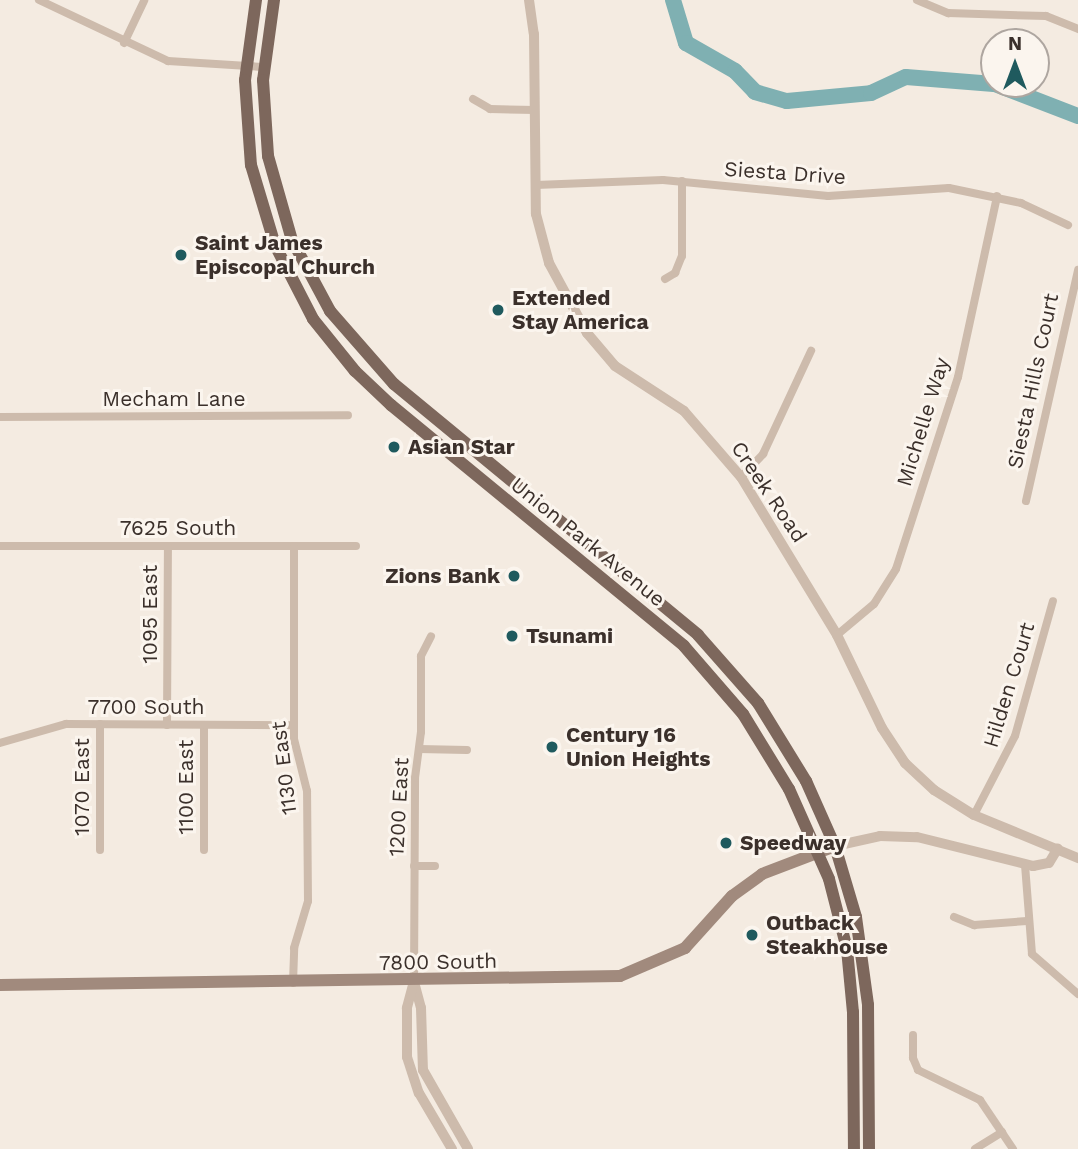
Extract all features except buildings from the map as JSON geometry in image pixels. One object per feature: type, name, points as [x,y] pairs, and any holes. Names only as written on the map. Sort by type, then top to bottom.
[{"type":"main road","name":"Union Park Avenue","points":[[256,0],[246,66],[248,147],[264,217],[291,281],[326,337],[391,405],[654,620],[699,662],[766,748],[818,851],[840,918],[851,973],[854,1149]]},
{"type":"main road","name":"Union Park Avenue","points":[[274,0],[263,67],[265,134],[278,202],[306,271],[339,324],[402,390],[669,609],[712,649],[780,735],[835,846],[856,917],[868,1018],[869,1149]]},
{"type":"main road","name":"7800 South","points":[[0,985],[596,979],[632,973],[685,948],[754,879],[835,846]]},
{"type":"main road","points":[[851,973],[858,981],[868,1018]]},
{"type":"street","points":[[38,0],[124,43],[168,61],[263,67]]},
{"type":"street","name":"Creek Road","points":[[529,0],[535,110],[536,214],[549,263],[587,333],[615,366],[684,411],[741,477],[837,635],[881,729],[905,763],[934,790],[974,815],[1078,858]]},
{"type":"street","points":[[917,0],[948,13],[1046,16],[1078,29]]},
{"type":"street","points":[[124,43],[144,1]]},
{"type":"street","points":[[473,99],[491,109],[535,110]]},
{"type":"street","points":[[666,279],[675,273],[682,256],[682,181]]},
{"type":"street","name":"Siesta Drive","points":[[536,185],[682,181],[807,196],[930,188],[998,195],[1068,225]]},
{"type":"street","name":"Michelle Way","points":[[837,635],[874,604],[896,569],[958,377],[998,195]]},
{"type":"street","name":"Siesta Hills Court","points":[[1026,501],[1078,270]]},
{"type":"street","points":[[741,477],[763,454],[811,351]]},
{"type":"street","name":"Mecham Lane","points":[[0,417],[348,415]]},
{"type":"street","name":"7625 South","points":[[0,546],[356,546]]},
{"type":"street","name":"1095 East","points":[[167,725],[168,546]]},
{"type":"street","name":"1130 East","points":[[293,984],[294,948],[307,909],[308,851],[307,791],[295,754],[295,546]]},
{"type":"street","name":"Hilden Court","points":[[974,815],[1015,736],[1053,601]]},
{"type":"street","name":"1200 East","points":[[414,982],[414,866],[421,656],[430,636]]},
{"type":"street","name":"1070 East","points":[[100,724],[100,850]]},
{"type":"street","name":"7700 South","points":[[0,743],[55,725],[294,725]]},
{"type":"street","name":"1100 East","points":[[204,725],[204,850]]},
{"type":"street","points":[[419,749],[467,750]]},
{"type":"street","points":[[835,846],[880,836],[917,837],[1025,865],[1049,863],[1058,848]]},
{"type":"street","points":[[1025,865],[1027,921],[1036,961],[1078,994]]},
{"type":"street","points":[[414,866],[435,866]]},
{"type":"street","points":[[954,917],[974,925],[1027,921]]},
{"type":"street","points":[[414,982],[407,1008],[407,1057],[419,1093],[452,1149]]},
{"type":"street","points":[[414,982],[421,1008],[423,1070],[468,1149]]},
{"type":"street","points":[[913,1035],[914,1064],[944,1084],[980,1100],[1013,1149]]},
{"type":"street","points":[[975,1149],[1002,1132]]},
{"type":"waterway","points":[[669,0],[673,1]]},
{"type":"waterway","points":[[673,0],[686,43],[735,71],[755,92],[787,101],[871,93],[906,77],[980,83]]},
{"type":"waterway","points":[[1031,98],[1078,116]]},
{"type":"place","name":"Saint James Episcopal Church","points":[[181,255]]},
{"type":"place","name":"Extended Stay America","points":[[498,310]]},
{"type":"place","name":"Asian Star","points":[[394,447]]},
{"type":"place","name":"Zions Bank","points":[[514,576]]},
{"type":"place","name":"Tsunami","points":[[512,636]]},
{"type":"place","name":"Century 16 Union Heights","points":[[552,747]]},
{"type":"place","name":"Speedway","points":[[726,843]]},
{"type":"place","name":"Outback Steakhouse","points":[[752,935]]}]
